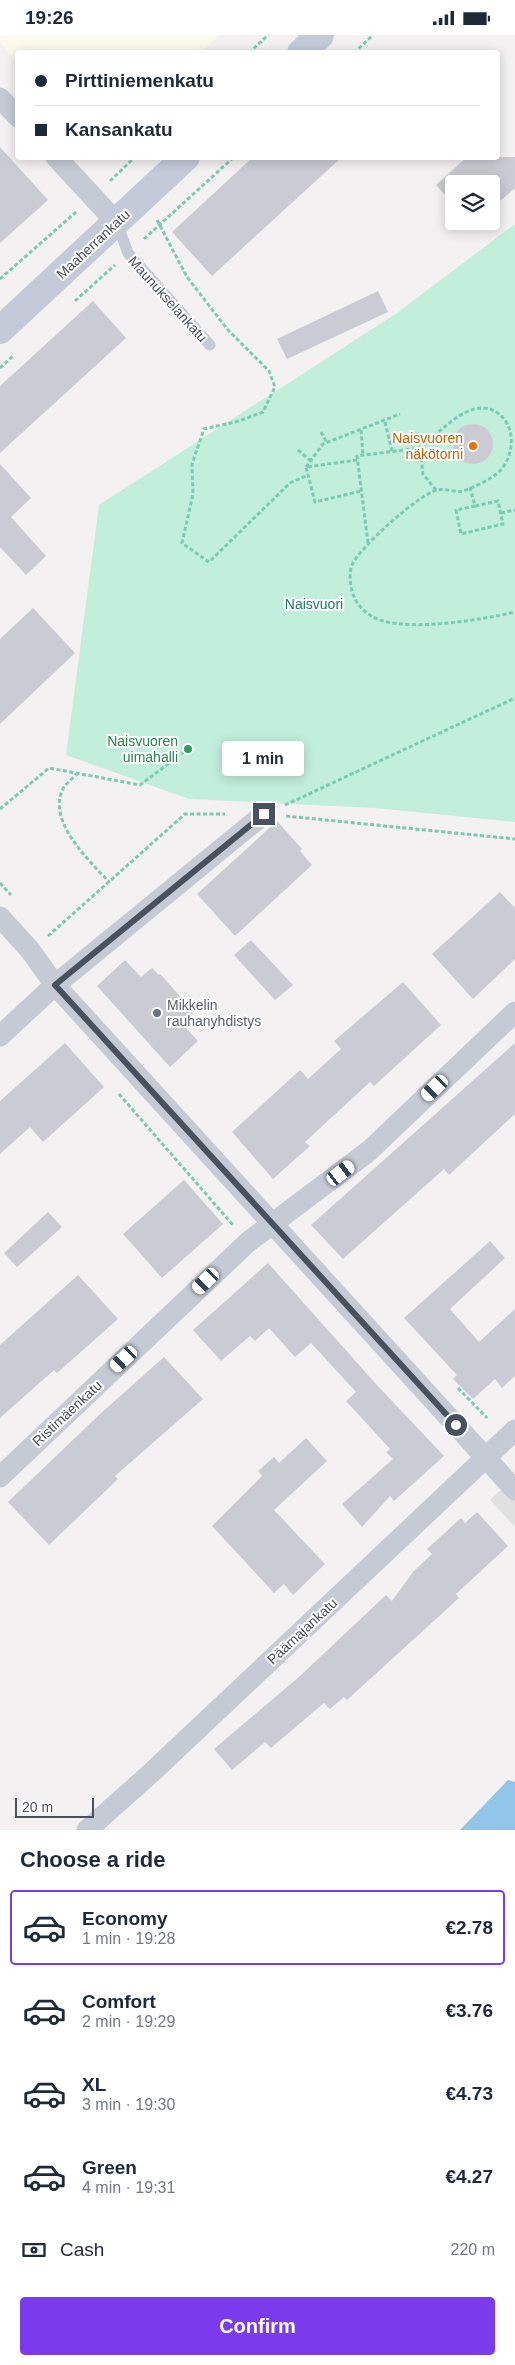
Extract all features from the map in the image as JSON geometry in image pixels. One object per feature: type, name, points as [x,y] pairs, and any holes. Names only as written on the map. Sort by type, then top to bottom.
[{"type":"main road","points":[[304,50],[320,35]]},
{"type":"main road","name":"Maaherrankatu","points":[[0,331],[183,160]]},
{"type":"street","points":[[0,98],[15,114]]},
{"type":"street","name":"Maunukselankatu","points":[[59,160],[117,223]]},
{"type":"street","points":[[0,1036],[55,985],[264,814]]},
{"type":"street","points":[[0,917],[30,950],[55,985],[273,1223],[292,1248],[515,1490]]},
{"type":"street","name":"Ristimäenkatu","points":[[0,1477],[248,1242],[369,1151],[515,1012]]},
{"type":"street","name":"Päämajankatu","points":[[87,1830],[150,1774],[515,1430]]},
{"type":"lane","name":"Maunukselankatu","points":[[117,223],[128,253],[210,345]]},
{"type":"path","points":[[252,50],[268,35]]},
{"type":"path","points":[[357,50],[373,35]]},
{"type":"path","points":[[0,279],[132,160]]},
{"type":"path","points":[[160,223],[187,277],[228,330],[270,371],[275,387],[263,412],[239,421],[204,429],[192,464],[193,494],[182,543],[209,562],[290,483],[308,475]]},
{"type":"path","points":[[368,544],[356,456],[420,448],[469,409],[486,407],[502,415],[512,431],[514,439],[507,461],[499,472],[463,491],[436,490],[407,509],[359,553],[350,572],[355,599],[368,615],[393,623],[423,624],[497,616],[515,612]]},
{"type":"path","points":[[306,467],[322,444],[386,422],[400,414]]},
{"type":"path","points":[[386,422],[392,451]]},
{"type":"path","points":[[361,430],[363,455]]},
{"type":"path","points":[[321,432],[327,443]]},
{"type":"path","points":[[420,448],[423,473],[436,490]]},
{"type":"path","points":[[298,450],[311,461]]},
{"type":"path","points":[[306,467],[357,460]]},
{"type":"path","points":[[306,467],[315,502],[361,491]]},
{"type":"path","points":[[470,487],[475,506]]},
{"type":"path","points":[[498,501],[503,525],[461,534],[456,510],[475,506],[498,501]]},
{"type":"path","points":[[501,513],[515,510]]},
{"type":"path","points":[[264,814],[515,698]]},
{"type":"path","points":[[0,809],[50,768],[140,785],[188,749]]},
{"type":"path","points":[[78,773],[64,788],[59,814],[73,843],[109,882]]},
{"type":"path","points":[[30,950],[185,814],[264,814],[515,839]]},
{"type":"shaded area","points":[[0,35],[220,35],[203,50],[15,50],[15,60],[0,43]]},
{"type":"shaded area","points":[[515,1476],[515,1527],[490,1500]]},
{"type":"green space","name":"Naisvuori","points":[[515,224],[515,822],[375,808],[189,799],[66,755],[99,505],[397,313]]},
{"type":"water","points":[[508,1780],[515,1782],[515,1830],[460,1830]]},
{"type":"building","points":[[0,147],[48,200],[0,243]]},
{"type":"building","points":[[500,157],[515,157],[515,188],[500,201],[500,175],[447,175],[464,160],[500,160]]},
{"type":"building","points":[[250,160],[339,160],[212,276],[172,232]]},
{"type":"building","points":[[445,177],[445,195],[436,185]]},
{"type":"building","points":[[378,291],[388,312],[287,359],[277,339]]},
{"type":"building","points":[[93,301],[126,338],[0,453],[0,386]]},
{"type":"building","name":"Naisvuoren näkötorni","points":[[477,424],[484,427],[490,433],[493,444],[492,452],[484,461],[477,464],[469,464],[462,461],[454,452],[453,440],[456,433],[465,425]]},
{"type":"building","points":[[0,464],[31,498],[11,517],[46,556],[26,575],[0,547]]},
{"type":"building","points":[[33,608],[75,653],[0,724],[0,639]]},
{"type":"building","points":[[277,821],[302,849],[300,851],[312,865],[235,936],[197,894]]},
{"type":"building","points":[[500,892],[515,908],[515,959],[473,999],[432,954]]},
{"type":"building","points":[[251,940],[293,985],[275,1000],[234,955]]},
{"type":"building","name":"Mikkelin rauhanyhdistys","points":[[125,960],[141,977],[152,968],[160,974],[188,1005],[186,1007],[193,1014],[182,1024],[198,1041],[170,1067],[97,986]]},
{"type":"building","points":[[403,982],[441,1025],[374,1086],[370,1082],[305,1142],[310,1146],[273,1179],[232,1132],[300,1070],[308,1079],[341,1049],[334,1041]]},
{"type":"building","points":[[65,1043],[104,1087],[43,1142],[30,1127],[0,1154],[0,1101]]},
{"type":"building","points":[[515,1043],[515,1114],[449,1175],[444,1169],[343,1259],[311,1225]]},
{"type":"building","points":[[184,1180],[223,1224],[162,1278],[123,1234]]},
{"type":"building","points":[[48,1212],[62,1227],[17,1267],[4,1253]]},
{"type":"building","points":[[490,1241],[505,1258],[450,1309],[479,1342],[515,1309],[515,1376],[502,1388],[495,1379],[473,1399],[453,1379],[457,1375],[404,1318]]},
{"type":"building","points":[[268,1263],[376,1384],[444,1456],[394,1501],[390,1496],[362,1527],[342,1504],[393,1459],[386,1452],[390,1449],[346,1401],[356,1392],[311,1343],[295,1357],[269,1328],[255,1341],[250,1336],[221,1361],[193,1330]]},
{"type":"building","points":[[78,1275],[118,1319],[57,1373],[54,1370],[0,1418],[0,1345]]},
{"type":"building","points":[[164,1357],[203,1399],[115,1476],[118,1479],[49,1545],[8,1502],[100,1414]]},
{"type":"building","points":[[306,1438],[327,1461],[274,1510],[325,1564],[293,1595],[284,1584],[274,1593],[212,1526],[262,1476],[258,1471],[274,1457],[279,1463]]},
{"type":"building","points":[[477,1512],[508,1546],[456,1594],[459,1598],[347,1700],[344,1697],[330,1709],[324,1703],[271,1748],[265,1742],[232,1770],[214,1749],[300,1676],[386,1595],[392,1601],[413,1572],[432,1554],[427,1549],[461,1518],[465,1523]]},
{"type":"place","name":"Naisvuoren näkötorni","points":[[473,446]]},
{"type":"place","name":"Naisvuoren uimahalli","points":[[188,749]]},
{"type":"place","name":"Mikkelin rauhanyhdistys","points":[[157,1013]]},
{"type":"route","points":[[264,814],[55,985],[273,1223],[292,1248],[456,1425]]}]
